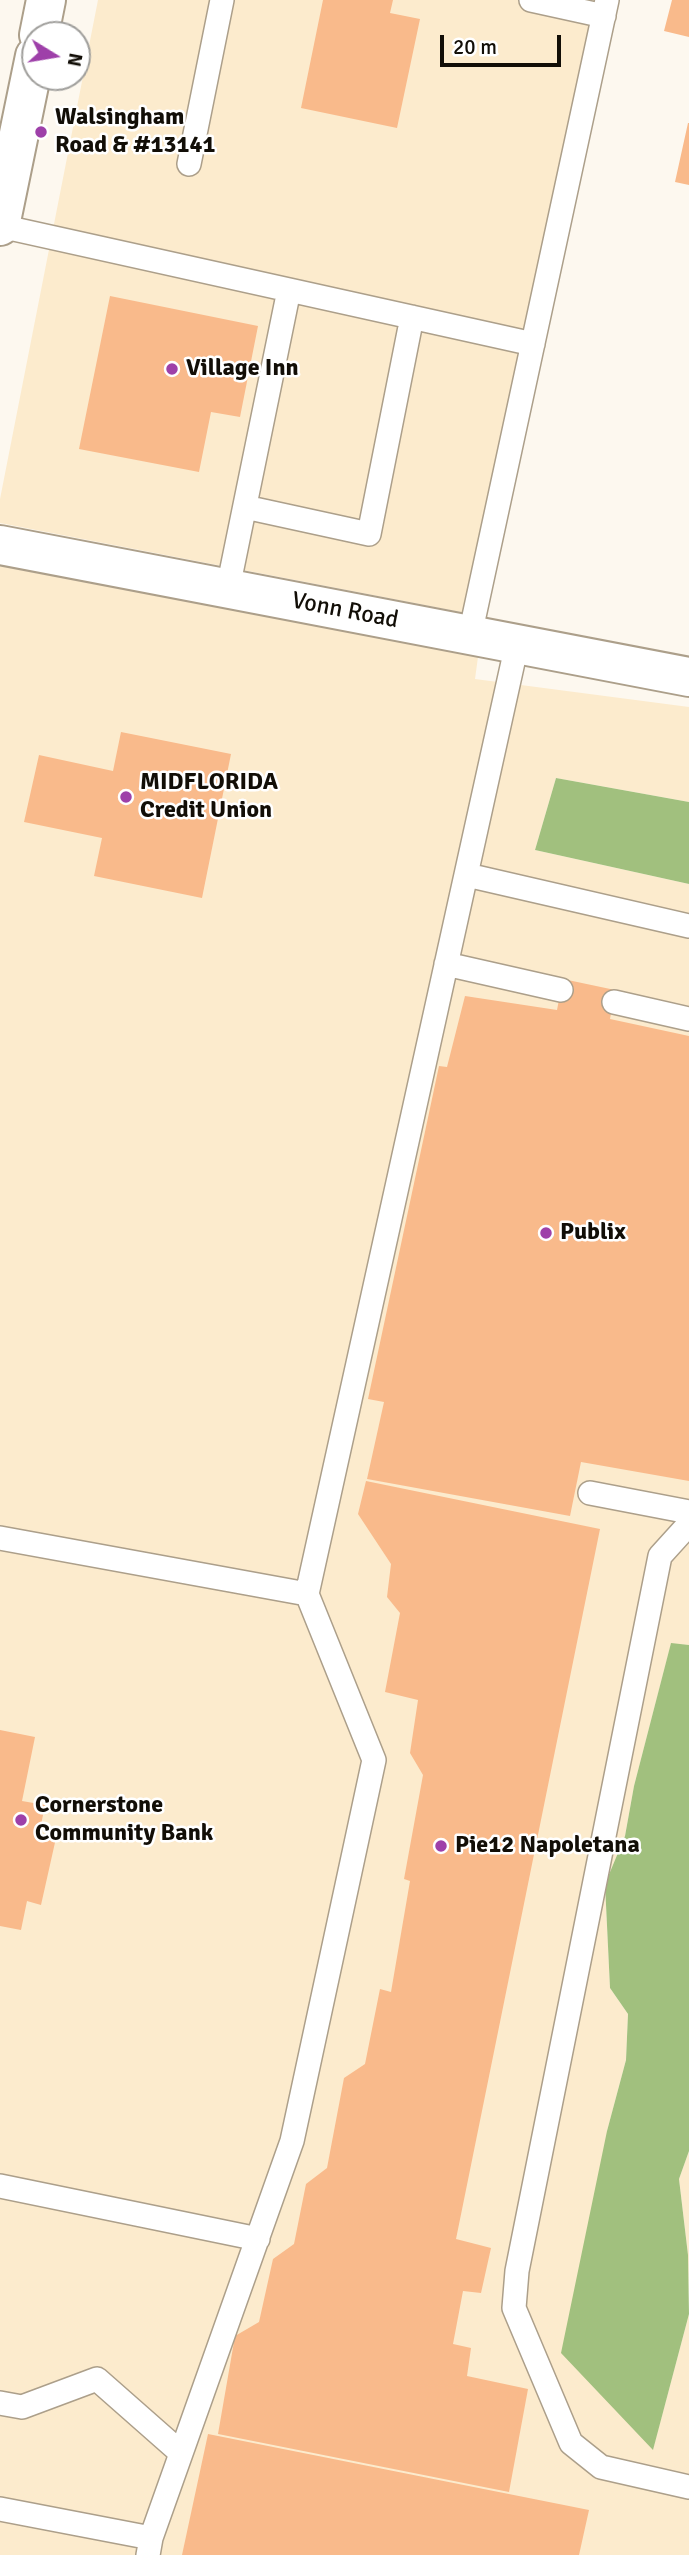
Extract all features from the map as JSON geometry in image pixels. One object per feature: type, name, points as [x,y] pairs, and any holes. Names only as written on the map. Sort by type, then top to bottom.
[{"type":"street","points":[[42,21],[46,0]]},
{"type":"street","points":[[0,226],[28,91]]},
{"type":"street","name":"Vonn Road","points":[[0,545],[689,677]]},
{"type":"lane","points":[[189,164],[222,0]]},
{"type":"lane","points":[[470,635],[605,8],[531,0]]},
{"type":"lane","points":[[0,226],[533,344]]},
{"type":"lane","points":[[228,588],[289,290]]},
{"type":"lane","points":[[245,507],[369,534],[412,317]]},
{"type":"lane","points":[[0,2509],[149,2547],[292,2141],[374,1760],[307,1594],[517,644]]},
{"type":"lane","points":[[467,875],[689,926]]},
{"type":"lane","points":[[446,964],[561,990]]},
{"type":"lane","points":[[614,1002],[689,1019]]},
{"type":"lane","points":[[590,1493],[689,1512]]},
{"type":"lane","points":[[689,1524],[660,1556],[517,2271],[514,2308],[571,2443],[601,2466],[689,2487]]},
{"type":"lane","points":[[0,1538],[307,1594]]},
{"type":"lane","points":[[0,2186],[257,2239]]},
{"type":"lane","points":[[0,2403],[22,2407],[97,2379],[181,2453]]},
{"type":"shaded area","points":[[98,0],[602,0],[486,617],[0,523],[0,499],[80,91],[91,91],[91,36]]},
{"type":"shaded area","points":[[0,566],[478,657],[475,679],[689,707],[689,802],[556,778],[535,850],[689,884],[689,1645],[671,1644],[634,1786],[625,1836],[605,1884],[610,1988],[628,2014],[626,2060],[607,2131],[653,2449],[689,2314],[689,2555],[0,2555]]},
{"type":"shaded area","points":[[556,778],[689,802],[689,884],[535,850]]},
{"type":"shaded area","points":[[671,1643],[689,1645],[689,2151],[679,2179],[688,2255],[689,2314],[653,2450],[561,2353],[607,2131],[626,2060],[628,2014],[610,1988],[605,1884],[625,1836],[634,1786]]},
{"type":"shaded area","points":[[689,2151],[689,2297],[688,2255],[679,2179]]},
{"type":"building","points":[[323,0],[393,0],[390,13],[420,19],[397,128],[301,108]]},
{"type":"building","points":[[672,0],[689,0],[689,37],[664,31]]},
{"type":"building","points":[[689,123],[689,185],[675,182]]},
{"type":"building","name":"Village Inn","points":[[110,296],[258,326],[240,417],[211,412],[199,472],[79,449]]},
{"type":"building","name":"MIDFLORIDA Credit Union","points":[[121,732],[231,754],[202,898],[94,876],[102,838],[24,822],[39,755],[113,771]]},
{"type":"building","name":"Publix","points":[[563,979],[615,990],[610,1019],[689,1036],[689,1481],[581,1462],[570,1516],[367,1479],[384,1402],[368,1399],[439,1066],[447,1067],[465,996],[557,1010]]},
{"type":"building","points":[[366,1481],[600,1529],[456,2239],[491,2248],[481,2293],[463,2291],[453,2344],[471,2348],[467,2376],[528,2389],[509,2492],[218,2434],[235,2336],[259,2322],[273,2259],[294,2244],[306,2184],[327,2168],[344,2078],[365,2064],[380,1989],[391,1992],[410,1881],[404,1879],[423,1775],[410,1753],[418,1700],[385,1692],[400,1613],[387,1597],[391,1564],[358,1514]]},
{"type":"building","name":"Cornerstone Community Bank","points":[[0,1730],[35,1737],[22,1801],[45,1805],[39,1835],[56,1838],[41,1905],[27,1901],[21,1930],[0,1926]]},
{"type":"building","points":[[208,2434],[589,2510],[579,2555],[182,2555]]},
{"type":"place","name":"Walsingham Road & #13141","points":[[41,132]]},
{"type":"place","name":"Village Inn","points":[[172,369]]},
{"type":"place","name":"MIDFLORIDA Credit Union","points":[[126,797]]},
{"type":"place","name":"Publix","points":[[546,1233]]},
{"type":"place","name":"Cornerstone Community Bank","points":[[21,1820]]},
{"type":"place","name":"Pie12 Napoletana","points":[[441,1846]]}]
